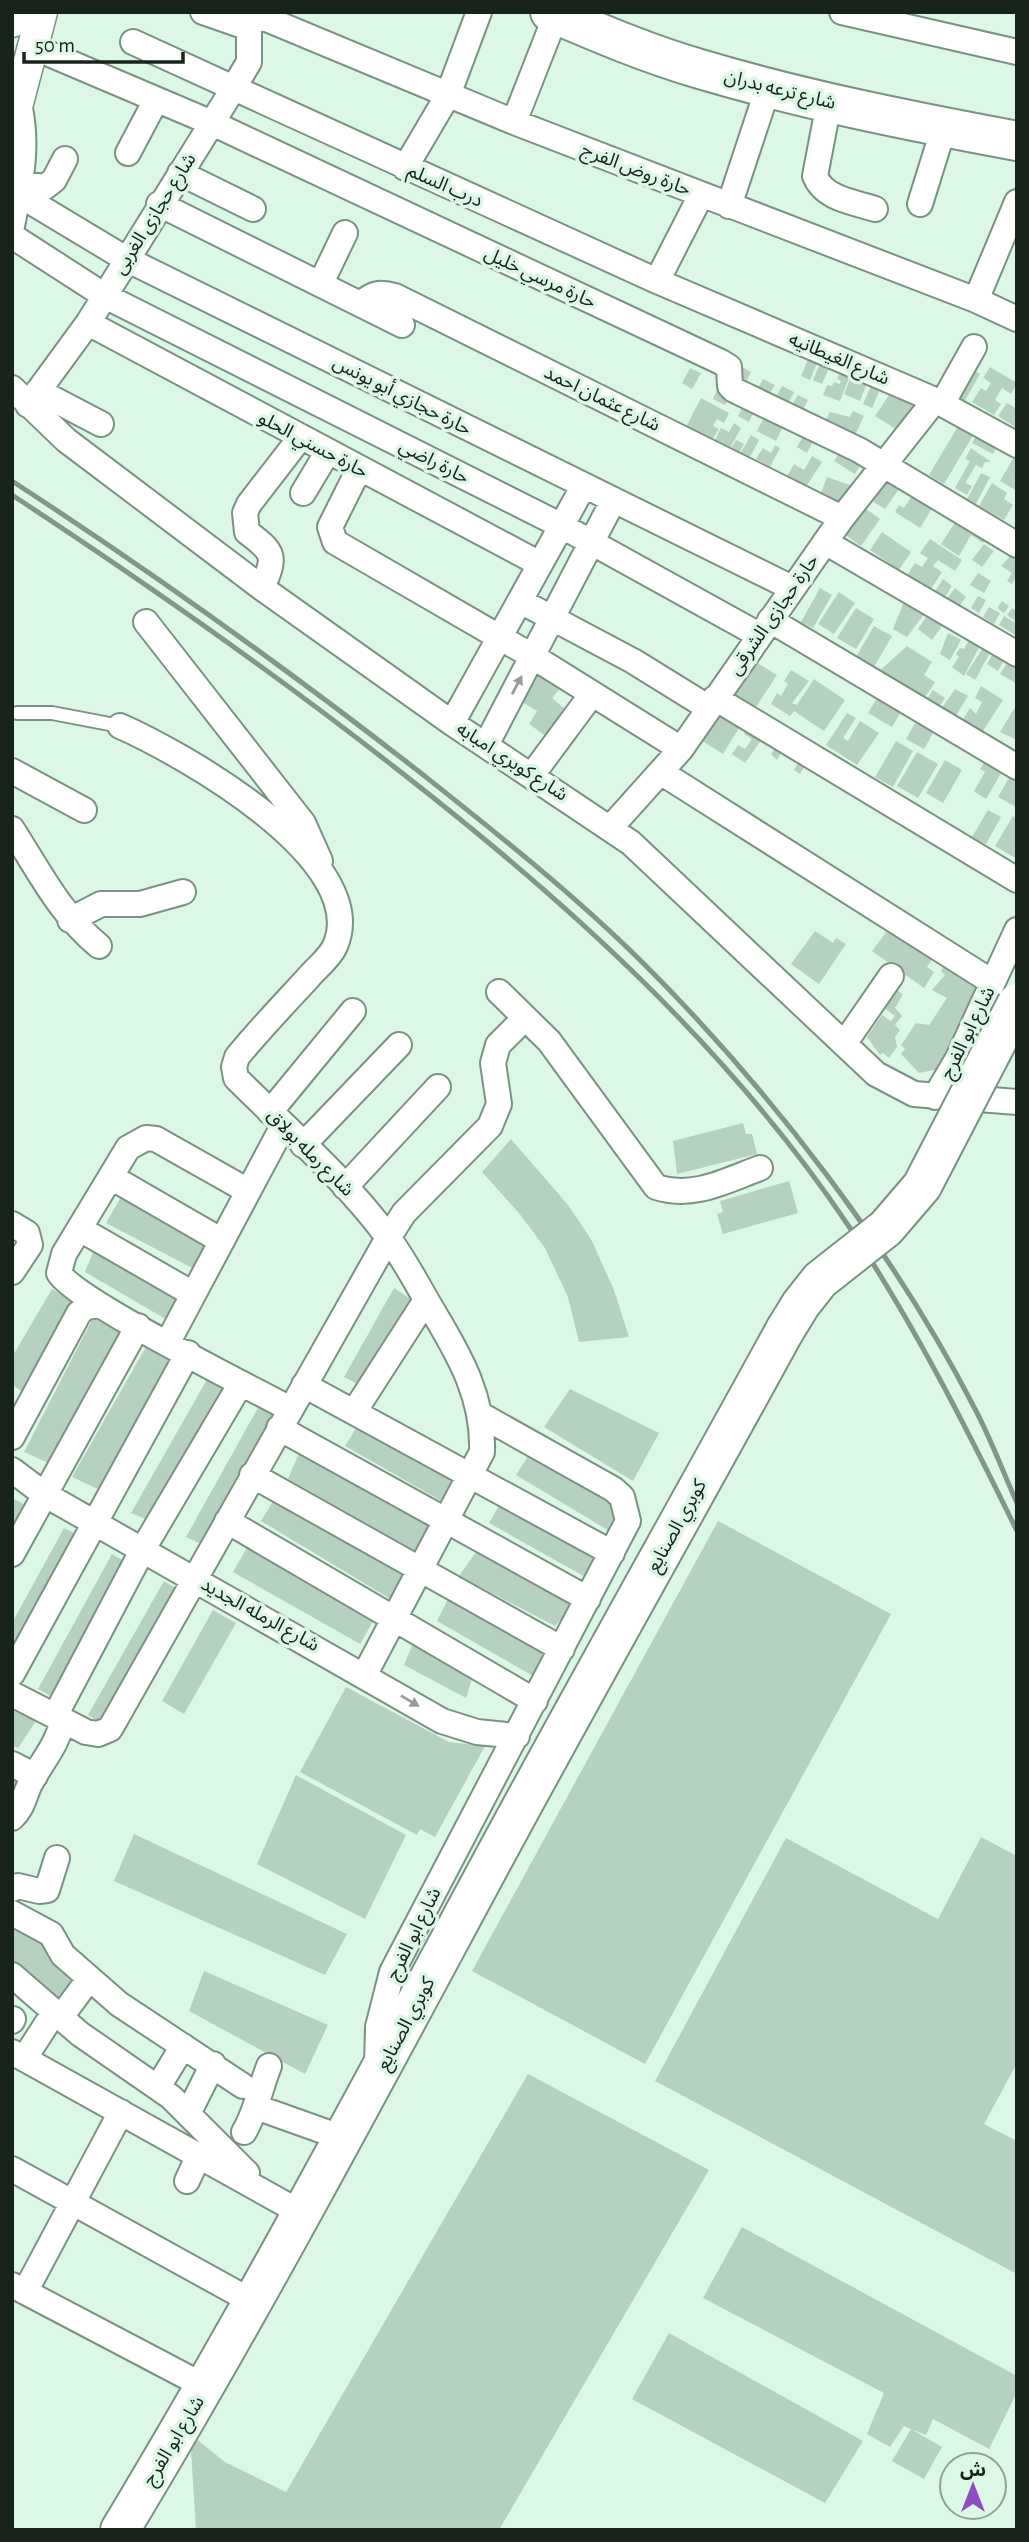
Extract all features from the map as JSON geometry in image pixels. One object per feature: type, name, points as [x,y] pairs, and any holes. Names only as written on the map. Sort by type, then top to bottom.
[{"type":"main road","name":"شارع ترعه بدران","points":[[606,12],[704,49],[759,64],[1017,119]]},
{"type":"main road","name":"شارع ترعه بدران","points":[[553,13],[645,51],[768,88],[1017,141]]},
{"type":"main road","name":"كوبري الصنايع","points":[[377,2080],[490,1866],[785,1330],[820,1280],[886,1228],[922,1186],[1004,993]]},
{"type":"main road","name":"شارع ابو الفرج","points":[[120,2530],[206,2387],[377,2080]]},
{"type":"street","points":[[12,22],[15,12]]},
{"type":"street","points":[[12,226],[25,144],[15,115],[42,12]]},
{"type":"street","name":"حارة روض الفرج","points":[[203,12],[253,21],[976,300],[1017,319]]},
{"type":"street","points":[[405,168],[448,95],[479,12]]},
{"type":"street","points":[[842,12],[1017,52]]},
{"type":"street","points":[[514,122],[553,13]]},
{"type":"street","name":"شارع حجازى الغربى","points":[[26,395],[88,323],[159,204],[233,89],[250,57],[253,21]]},
{"type":"street","name":"درب السلم","points":[[133,42],[657,281]]},
{"type":"street","name":"حارة مرسي خليل","points":[[33,47],[212,123],[721,362],[729,367],[730,386],[734,390],[859,450],[1017,545]]},
{"type":"street","points":[[729,206],[768,88]]},
{"type":"street","points":[[128,153],[156,100]]},
{"type":"street","points":[[829,103],[815,176],[819,186],[827,193],[876,209]]},
{"type":"street","points":[[920,204],[944,127]]},
{"type":"street","points":[[19,189],[45,187],[54,180],[65,159]]},
{"type":"street","points":[[180,173],[253,209]]},
{"type":"street","name":"حارة حجازي أبو يونس","points":[[19,189],[126,259],[792,588]]},
{"type":"street","points":[[657,281],[701,195]]},
{"type":"street","points":[[976,300],[1017,202]]},
{"type":"street","points":[[159,204],[402,325]]},
{"type":"street","points":[[321,283],[345,233]]},
{"type":"street","name":"حارة راضي","points":[[12,236],[106,296],[764,627],[1017,767]]},
{"type":"street","name":"شارع الغيطانيه","points":[[657,281],[939,402],[1017,445]]},
{"type":"street","name":"شارع عثمان احمد","points":[[362,303],[371,295],[383,293],[395,296],[842,518]]},
{"type":"street","name":"حارة حسني الحلو","points":[[88,323],[327,453],[540,564]]},
{"type":"street","name":"حارة حجازى الشرقى","points":[[611,827],[681,749],[842,518],[939,402],[974,347]]},
{"type":"street","points":[[26,395],[101,424]]},
{"type":"street","name":"شارع كوبري امبابه","points":[[26,395],[66,440],[262,588],[452,723],[611,827],[894,1086],[935,1097],[1016,1101]]},
{"type":"street","points":[[262,588],[273,564],[271,555],[268,548],[247,532],[245,513],[300,438]]},
{"type":"street","points":[[303,493],[327,453]]},
{"type":"street","points":[[359,469],[330,527],[335,542],[532,656],[681,749]]},
{"type":"street","points":[[452,723],[583,487]]},
{"type":"street","points":[[486,745],[613,501]]},
{"type":"street","points":[[825,542],[1017,654]]},
{"type":"street","points":[[520,601],[712,703],[1017,880]]},
{"type":"street","points":[[146,622],[303,822],[327,878]]},
{"type":"street","points":[[532,775],[592,694]]},
{"type":"street","name":"شارع رمله بولاق","points":[[120,726],[164,746],[206,771],[290,837],[327,878],[339,911],[335,946],[243,1049],[234,1068],[236,1078],[345,1187],[388,1238],[463,1363],[474,1388],[481,1415],[482,1452],[472,1476],[365,1674]]},
{"type":"street","points":[[12,771],[84,810]]},
{"type":"street","points":[[662,773],[1004,993]]},
{"type":"street","points":[[12,829],[52,896],[70,920],[99,946]]},
{"type":"street","points":[[70,920],[101,904],[141,904],[183,892]]},
{"type":"street","name":"شارع ابو الفرج","points":[[935,1097],[958,1058],[1004,993],[1017,930]]},
{"type":"street","points":[[845,1044],[891,976]]},
{"type":"street","points":[[499,992],[549,1041],[593,1097],[631,1156],[656,1187],[675,1193],[695,1191],[760,1168]]},
{"type":"street","points":[[12,1674],[95,1522],[178,1348],[193,1294],[248,1191],[276,1119],[353,1011]]},
{"type":"street","points":[[12,1694],[98,1734],[110,1729],[388,1238],[404,1213],[490,1126],[499,1104],[493,1062],[498,1045],[525,1018]]},
{"type":"street","points":[[303,1145],[399,1045]]},
{"type":"street","points":[[345,1187],[438,1087]]},
{"type":"street","points":[[248,1191],[156,1139],[135,1142],[59,1263],[59,1273],[64,1281],[100,1305],[242,1382],[284,1419],[447,1521],[588,1598]]},
{"type":"street","points":[[111,1177],[222,1241]]},
{"type":"street","points":[[12,1272],[30,1245],[17,1226]]},
{"type":"street","points":[[80,1229],[193,1294]]},
{"type":"street","points":[[354,1412],[426,1300]]},
{"type":"street","points":[[12,1437],[79,1313],[86,1307],[100,1305]]},
{"type":"street","points":[[12,1554],[138,1326]]},
{"type":"street","points":[[12,1818],[24,1802],[35,1776],[54,1750],[59,1718],[143,1549],[242,1382]]},
{"type":"street","points":[[304,1385],[612,1553]]},
{"type":"street","name":"شارع ابو الفرج","points":[[377,2080],[378,2027],[392,1972],[628,1521],[622,1497],[613,1489],[481,1415]]},
{"type":"street","name":"شارع الرمله الجديد","points":[[12,1470],[44,1494],[365,1674],[442,1721],[477,1732],[517,1736]]},
{"type":"street","points":[[253,1475],[562,1649]]},
{"type":"street","points":[[227,1521],[535,1701]]},
{"type":"street","points":[[12,1764],[35,1776]]},
{"type":"street","points":[[14,1885],[38,1891],[47,1890],[57,1857]]},
{"type":"street","points":[[12,1913],[51,1934],[63,1955],[139,2019],[213,2064],[243,2086]]},
{"type":"street","points":[[12,1975],[58,2014],[158,2087],[188,2114],[261,2190]]},
{"type":"street","points":[[89,1979],[18,2055],[303,2214]]},
{"type":"street","points":[[158,2087],[183,2046]]},
{"type":"street","points":[[188,2114],[213,2064]]},
{"type":"street","points":[[244,2132],[256,2107],[256,2097],[269,2066]]},
{"type":"street","points":[[256,2107],[343,2138]]},
{"type":"street","points":[[121,2112],[73,2202],[18,2288],[206,2387]]},
{"type":"street","points":[[187,2181],[199,2155]]},
{"type":"street","points":[[12,2169],[253,2302]]},
{"type":"lane","points":[[17,713],[52,713],[120,726]]},
{"type":"building","points":[[812,350],[821,354],[810,380],[801,376]]},
{"type":"building","points":[[824,355],[833,359],[822,384],[813,380]]},
{"type":"building","points":[[962,363],[980,374],[964,402],[945,390]]},
{"type":"building","points":[[742,367],[751,372],[744,386],[735,381]]},
{"type":"building","points":[[990,367],[1017,383],[1011,394],[1002,388],[995,400],[1001,404],[994,415],[972,402],[981,388],[986,391],[991,383],[983,378]]},
{"type":"building","points":[[690,368],[701,373],[692,389],[682,383]]},
{"type":"building","points":[[841,369],[851,373],[840,401],[823,395],[827,385],[832,386],[834,382],[840,384],[841,381],[837,379]]},
{"type":"building","points":[[853,372],[869,378],[860,401],[844,394]]},
{"type":"building","points":[[763,379],[775,385],[767,398],[756,392]]},
{"type":"building","points":[[874,379],[883,383],[872,408],[863,404]]},
{"type":"building","points":[[721,381],[734,387],[725,405],[713,399]]},
{"type":"building","points":[[782,386],[794,392],[787,405],[775,399]]},
{"type":"building","points":[[893,389],[920,405],[902,433],[875,416]]},
{"type":"building","points":[[750,392],[761,397],[749,422],[738,416]]},
{"type":"building","points":[[798,395],[808,400],[801,414],[790,408]]},
{"type":"building","points":[[701,398],[729,413],[724,423],[717,419],[713,426],[719,429],[712,440],[686,427]]},
{"type":"building","points":[[1007,403],[1017,409],[1017,428],[998,416]]},
{"type":"building","points":[[768,409],[787,418],[776,441],[757,431]]},
{"type":"building","points":[[853,411],[864,416],[854,437],[825,422],[830,412],[850,417]]},
{"type":"building","points":[[963,418],[978,427],[944,484],[929,475]]},
{"type":"building","points":[[734,423],[741,428],[729,450],[714,442],[721,428],[729,432]]},
{"type":"building","points":[[981,428],[1001,439],[993,454],[972,443]]},
{"type":"building","points":[[807,429],[817,434],[807,453],[797,447]]},
{"type":"building","points":[[751,435],[759,440],[749,459],[740,454]]},
{"type":"building","points":[[736,440],[744,444],[739,453],[731,449]]},
{"type":"building","points":[[845,444],[866,456],[855,474],[834,461]]},
{"type":"building","points":[[775,445],[780,448],[770,467],[756,459],[763,448],[771,453]]},
{"type":"building","points":[[971,448],[991,462],[985,462],[982,468],[976,465],[965,483],[972,486],[967,495],[955,488],[970,461],[965,459]]},
{"type":"building","points":[[1017,452],[1017,491],[1000,481]]},
{"type":"building","points":[[812,456],[822,462],[806,487],[787,476],[794,464],[804,470]]},
{"type":"building","points":[[885,471],[903,483],[885,509],[867,498]]},
{"type":"building","points":[[981,473],[990,477],[976,504],[967,499]]},
{"type":"building","points":[[827,477],[858,488],[841,510],[818,501]]},
{"type":"building","points":[[910,481],[938,499],[920,528],[895,512],[899,505],[904,508],[911,497],[903,492]]},
{"type":"building","points":[[992,483],[1007,493],[1004,499],[1013,505],[1004,520],[979,506]]},
{"type":"building","points":[[859,504],[880,519],[861,546],[840,531]]},
{"type":"building","points":[[960,515],[978,525],[959,556],[941,544]]},
{"type":"building","points":[[979,525],[990,533],[983,543],[971,535]]},
{"type":"building","points":[[882,532],[911,552],[899,570],[870,550]]},
{"type":"building","points":[[930,539],[962,560],[955,571],[938,560],[933,566],[942,572],[929,592],[906,577],[915,563],[922,567],[928,558],[920,553]]},
{"type":"building","points":[[984,544],[994,551],[982,567],[972,560]]},
{"type":"building","points":[[1014,552],[1017,576],[1012,584],[1007,581],[1012,573],[1001,566]]},
{"type":"building","points":[[978,573],[991,581],[984,593],[970,585]]},
{"type":"building","points":[[943,579],[952,586],[943,600],[934,593]]},
{"type":"building","points":[[820,588],[832,595],[813,628],[801,622]]},
{"type":"building","points":[[955,588],[966,597],[958,608],[947,599]]},
{"type":"building","points":[[839,592],[855,603],[834,634],[818,624]]},
{"type":"building","points":[[978,596],[986,600],[979,613],[971,608]]},
{"type":"building","points":[[906,597],[928,609],[907,637],[893,629]]},
{"type":"building","points":[[1002,601],[1009,606],[1004,613],[997,608]]},
{"type":"building","points":[[989,607],[1000,613],[994,624],[983,617]]},
{"type":"building","points":[[856,608],[874,619],[856,649],[837,638]]},
{"type":"building","points":[[1012,608],[1017,611],[1015,621],[1007,615]]},
{"type":"building","points":[[929,613],[944,623],[932,640],[918,629]]},
{"type":"building","points":[[1004,616],[1017,624],[1017,636],[999,625]]},
{"type":"building","points":[[874,626],[892,636],[874,667],[856,657]]},
{"type":"building","points":[[948,633],[961,640],[950,660],[940,654]]},
{"type":"building","points":[[973,633],[984,638],[964,676],[952,667],[959,657],[956,654],[960,648],[964,649]]},
{"type":"building","points":[[1003,635],[1015,641],[998,671],[987,664]]},
{"type":"building","points":[[988,640],[995,644],[975,680],[966,674]]},
{"type":"building","points":[[907,646],[932,662],[924,675],[935,682],[922,702],[876,674]]},
{"type":"building","points":[[1017,648],[1017,684],[1000,674]]},
{"type":"building","points":[[541,662],[562,686],[552,698],[565,709],[547,737],[529,724],[537,711],[517,699]]},
{"type":"building","points":[[756,662],[777,675],[756,707],[736,694]]},
{"type":"building","points":[[791,670],[809,681],[792,703],[797,705],[814,679],[845,700],[824,731],[794,711],[790,716],[771,704],[777,693],[781,696],[788,684],[784,681]]},
{"type":"building","points":[[886,683],[910,697],[892,727],[868,713]]},
{"type":"building","points":[[981,686],[1003,700],[981,734],[962,721],[970,708],[976,714],[982,702],[975,698]]},
{"type":"building","points":[[955,689],[968,696],[955,717],[942,708]]},
{"type":"building","points":[[933,690],[945,698],[938,708],[926,700]]},
{"type":"building","points":[[716,703],[744,720],[723,754],[694,736]]},
{"type":"building","points":[[1017,704],[1017,740],[1000,732]]},
{"type":"building","points":[[924,707],[942,717],[924,749],[906,739]]},
{"type":"building","points":[[847,713],[856,718],[843,738],[848,741],[860,721],[879,733],[857,765],[826,745]]},
{"type":"building","points":[[751,723],[767,732],[745,763],[732,754],[738,745],[745,749],[752,739],[744,734]]},
{"type":"building","points":[[782,740],[810,757],[800,774],[794,770],[799,761],[782,751],[777,760],[771,754]]},
{"type":"building","points":[[896,741],[913,751],[893,787],[875,777]]},
{"type":"building","points":[[917,752],[938,764],[918,798],[897,786]]},
{"type":"building","points":[[989,755],[1006,765],[986,799],[974,791],[985,772],[980,769]]},
{"type":"building","points":[[945,760],[962,770],[943,803],[926,793]]},
{"type":"building","points":[[1013,771],[1017,773],[1016,807],[998,797]]},
{"type":"building","points":[[988,810],[1001,817],[986,844],[972,837]]},
{"type":"building","points":[[1013,816],[1017,819],[1017,859],[995,846]]},
{"type":"building","points":[[893,923],[937,952],[927,967],[934,972],[924,988],[872,951]]},
{"type":"building","points":[[815,931],[833,943],[836,938],[846,944],[819,984],[791,964]]},
{"type":"building","points":[[949,959],[985,982],[950,1067],[919,1073],[901,1054],[905,1049],[901,1045],[916,1023],[929,1025],[947,998],[932,990],[945,975],[941,971]]},
{"type":"building","points":[[895,989],[903,994],[895,1008],[902,1016],[895,1025],[900,1030],[895,1037],[897,1047],[889,1058],[883,1053],[880,1055],[867,1037],[882,1015],[891,1021],[895,1016],[883,1007]]},
{"type":"building","points":[[743,1123],[746,1134],[752,1134],[757,1154],[677,1174],[673,1141]]},
{"type":"building","points":[[511,1139],[568,1205],[591,1239],[614,1290],[629,1337],[579,1342],[568,1297],[545,1248],[519,1213],[482,1172]]},
{"type":"building","points":[[789,1181],[798,1213],[723,1234],[717,1214],[723,1212],[720,1201]]},
{"type":"building","points":[[121,1197],[210,1246],[198,1271],[106,1223]]},
{"type":"building","points":[[95,1247],[183,1298],[169,1321],[85,1272]]},
{"type":"building","points":[[394,1288],[415,1302],[363,1387],[344,1377]]},
{"type":"building","points":[[52,1289],[74,1302],[25,1393],[12,1385],[12,1357]]},
{"type":"building","points":[[93,1318],[124,1334],[53,1465],[24,1452]]},
{"type":"building","points":[[147,1345],[175,1360],[102,1491],[72,1477]]},
{"type":"building","points":[[209,1376],[232,1389],[155,1523],[131,1513]]},
{"type":"building","points":[[570,1389],[659,1433],[633,1481],[544,1427]]},
{"type":"building","points":[[260,1404],[280,1416],[207,1547],[186,1537]]},
{"type":"building","points":[[360,1422],[456,1481],[443,1502],[345,1446]]},
{"type":"building","points":[[299,1453],[432,1528],[418,1552],[288,1479]]},
{"type":"building","points":[[528,1456],[624,1510],[611,1532],[516,1475]]},
{"type":"building","points":[[15,1499],[31,1509],[12,1544],[12,1504]]},
{"type":"building","points":[[274,1500],[405,1574],[392,1600],[261,1521]]},
{"type":"building","points":[[502,1501],[601,1557],[587,1578],[489,1523]]},
{"type":"building","points":[[718,1521],[891,1614],[645,2064],[472,1971]]},
{"type":"building","points":[[64,1528],[82,1537],[12,1664],[12,1623]]},
{"type":"building","points":[[248,1546],[375,1618],[360,1644],[233,1572]]},
{"type":"building","points":[[478,1549],[574,1605],[555,1626],[459,1576]]},
{"type":"building","points":[[112,1554],[131,1565],[58,1700],[38,1689]]},
{"type":"building","points":[[164,1581],[183,1593],[109,1727],[88,1715]]},
{"type":"building","points":[[449,1597],[546,1652],[533,1676],[437,1621]]},
{"type":"building","points":[[213,1610],[236,1623],[184,1714],[162,1701]]},
{"type":"building","points":[[413,1643],[473,1676],[466,1698],[404,1665]]},
{"type":"building","points":[[346,1687],[449,1742],[485,1746],[435,1837],[420,1829],[417,1835],[300,1772]]},
{"type":"building","points":[[12,1710],[36,1721],[18,1748],[12,1745]]},
{"type":"building","points":[[296,1775],[406,1835],[365,1919],[257,1864]]},
{"type":"building","points":[[12,1777],[24,1783],[12,1797]]},
{"type":"building","points":[[134,1834],[347,1934],[325,1975],[114,1881]]},
{"type":"building","points":[[981,1837],[1017,1856],[1017,2063],[984,2124],[1017,2141],[1017,2274],[655,2081],[786,1838],[938,1919]]},
{"type":"building","points":[[12,1919],[51,1941],[79,1980],[62,2007],[12,1973]]},
{"type":"building","points":[[204,1971],[328,2025],[305,2074],[189,2011]]},
{"type":"building","points":[[528,2074],[709,2170],[499,2530],[196,2530],[190,2434],[225,2462],[286,2492]]},
{"type":"building","points":[[742,2227],[1017,2376],[1017,2392],[989,2449],[933,2419],[926,2435],[904,2426],[890,2447],[867,2434],[884,2393],[703,2298]]},
{"type":"building","points":[[669,2333],[863,2441],[825,2503],[632,2399]]},
{"type":"building","points":[[911,2429],[942,2447],[924,2479],[892,2461]]},
{"type":"railway","points":[[12,481],[167,586],[368,732],[534,864],[645,965],[738,1065],[783,1119],[868,1232],[943,1350],[981,1420],[1017,1503]]},
{"type":"railway","points":[[12,495],[210,630],[402,773],[526,874],[644,982],[753,1100],[803,1162],[850,1228],[896,1301],[938,1377],[1017,1531]]}]
